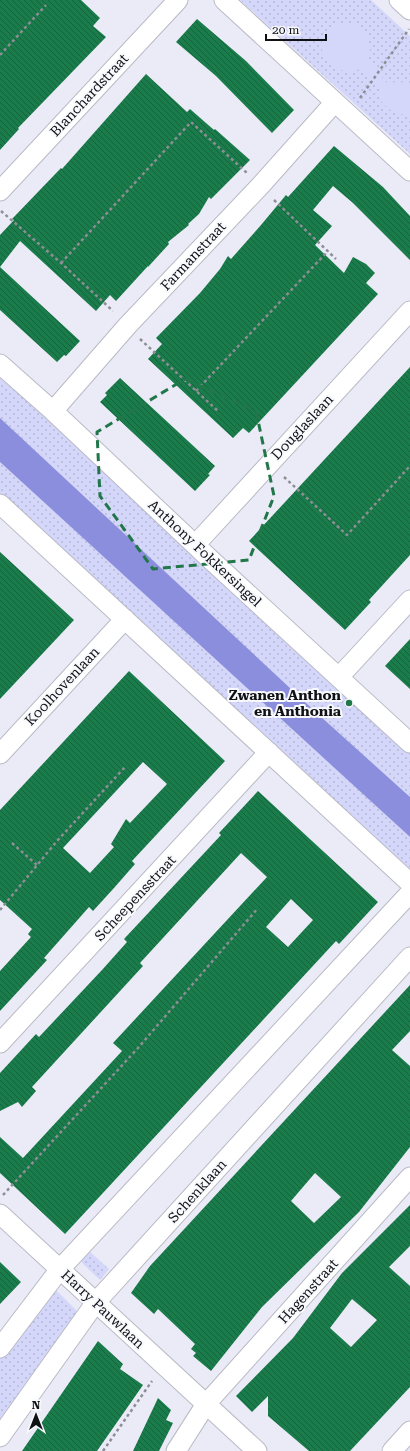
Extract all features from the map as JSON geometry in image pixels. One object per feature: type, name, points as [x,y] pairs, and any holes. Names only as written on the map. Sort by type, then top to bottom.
[{"type":"street","name":"Blanchardstraat","points":[[0,191],[178,0]]},
{"type":"street","points":[[224,0],[410,171]]},
{"type":"street","points":[[399,0],[410,10]]},
{"type":"street","name":"Farmanstraat","points":[[53,411],[134,332],[342,109]]},
{"type":"street","name":"Douglaslaan","points":[[195,545],[410,311]]},
{"type":"street","name":"Anthony Fokkersingel","points":[[0,364],[53,411],[195,545],[410,743]]},
{"type":"street","points":[[0,504],[410,883]]},
{"type":"street","points":[[339,677],[410,600]]},
{"type":"street","name":"Koolhovenlaan","points":[[0,754],[125,619]]},
{"type":"street","name":"Scheepensstraat","points":[[0,1043],[269,752]]},
{"type":"street","points":[[0,1348],[60,1269],[410,893]]},
{"type":"street","name":"Schenklaan","points":[[0,1436],[96,1302],[410,958]]},
{"type":"street","name":"Hagenstraat","points":[[206,1404],[410,1177]]},
{"type":"street","name":"Harry Pauwlaan","points":[[0,1214],[257,1451]]},
{"type":"street","points":[[176,1451],[206,1404]]},
{"type":"street","points":[[392,1451],[410,1432]]},
{"type":"path","points":[[0,55],[46,5]]},
{"type":"path","points":[[342,109],[410,28]]},
{"type":"path","points":[[61,263],[191,122],[266,191],[336,259]]},
{"type":"path","points":[[0,210],[61,263],[219,412]]},
{"type":"path","points":[[196,391],[328,251]]},
{"type":"path","points":[[269,463],[347,536],[410,466]]},
{"type":"path","points":[[0,910],[57,841],[125,767]]},
{"type":"path","points":[[12,843],[37,866]]},
{"type":"path","points":[[0,1198],[138,1048],[258,908]]},
{"type":"path","points":[[103,1451],[163,1364]]},
{"type":"highlighted area","points":[[185,379],[256,411],[274,496],[249,560],[153,569],[100,496],[97,432]]},
{"type":"shaded area","points":[[240,0],[371,0],[410,36],[410,154]]},
{"type":"shaded area","points":[[341,23],[357,25],[367,35],[370,50],[369,60],[376,71],[387,83],[400,82],[410,84],[410,115],[397,113],[388,108],[381,101],[376,82],[361,69],[343,71],[332,66],[325,58],[322,46],[324,35],[328,29]]},
{"type":"shaded area","points":[[0,373],[350,697],[345,703],[349,707],[355,702],[410,753],[410,797],[319,715],[0,418]]},
{"type":"shaded area","points":[[0,462],[410,837],[410,874],[0,494]]},
{"type":"shaded area","points":[[88,1250],[109,1269],[100,1280],[79,1260]]},
{"type":"shaded area","points":[[53,1287],[77,1311],[0,1424],[0,1357],[45,1295]]},
{"type":"water","points":[[0,418],[319,715],[410,797],[410,837],[0,462]]},
{"type":"building","points":[[0,0],[81,0],[100,18],[93,26],[106,37],[18,128],[19,129],[0,150]]},
{"type":"building","points":[[197,19],[246,61],[294,110],[272,133],[216,76],[176,42]]},
{"type":"building","points":[[146,74],[187,112],[190,109],[250,160],[211,199],[209,197],[199,214],[188,224],[189,225],[168,242],[169,244],[116,301],[110,295],[96,311],[20,241],[0,267],[0,235],[14,220],[12,219],[61,168],[62,169]]},
{"type":"building","points":[[334,146],[383,187],[410,216],[410,260],[353,203],[333,186],[313,210],[332,226],[315,245],[344,273],[353,257],[366,264],[375,273],[366,283],[378,294],[249,433],[243,428],[233,438],[148,359],[162,344],[156,338],[200,293],[220,269],[228,256],[231,259],[286,195],[288,197]]},
{"type":"building","points":[[0,267],[80,341],[66,356],[64,355],[57,362],[0,310]]},
{"type":"building","points":[[410,367],[410,555],[369,600],[371,602],[345,630],[249,541]]},
{"type":"building","points":[[120,378],[215,466],[208,474],[210,475],[195,491],[100,402],[107,395],[105,393]]},
{"type":"building","points":[[0,552],[74,620],[0,699]]},
{"type":"building","points":[[410,639],[410,689],[385,666]]},
{"type":"building","points":[[129,671],[225,761],[132,861],[135,864],[93,911],[89,907],[44,958],[47,960],[0,1011],[0,971],[31,937],[28,934],[32,929],[0,900],[0,810]],"holes":[[[143,762],[167,784],[130,823],[126,819],[111,844],[114,847],[90,873],[63,848]]]},
{"type":"building","points":[[258,791],[378,902],[339,944],[336,941],[65,1234],[0,1173],[0,1137],[23,1158],[122,1051],[113,1043],[267,877],[241,853],[140,963],[143,966],[32,1087],[36,1091],[22,1107],[18,1102],[0,1111],[0,1073],[36,1034],[39,1037],[102,970],[127,942],[124,939],[221,835],[219,833]],"holes":[[[291,899],[313,920],[288,947],[266,927]]]},
{"type":"building","points":[[410,985],[410,1031],[392,1050],[410,1066],[410,1147],[359,1212],[262,1307],[211,1371],[193,1356],[196,1353],[191,1349],[195,1344],[158,1309],[154,1314],[131,1293],[150,1266]],"holes":[[[315,1173],[341,1197],[314,1223],[291,1201]]]},
{"type":"building","points":[[410,1205],[410,1246],[389,1267],[410,1286],[410,1387],[350,1451],[309,1451],[268,1416],[268,1396],[252,1412],[236,1396],[293,1338],[342,1273]],"holes":[[[352,1299],[377,1320],[351,1347],[330,1328]]]},
{"type":"building","points":[[0,1262],[21,1282],[0,1304]]},
{"type":"building","points":[[98,1341],[123,1364],[120,1369],[143,1385],[97,1451],[22,1451]]},
{"type":"building","points":[[158,1398],[171,1410],[166,1420],[173,1423],[159,1451],[133,1451]]},
{"type":"place","name":"Zwanen Anthon en Anthonia","points":[[349,703]]}]
